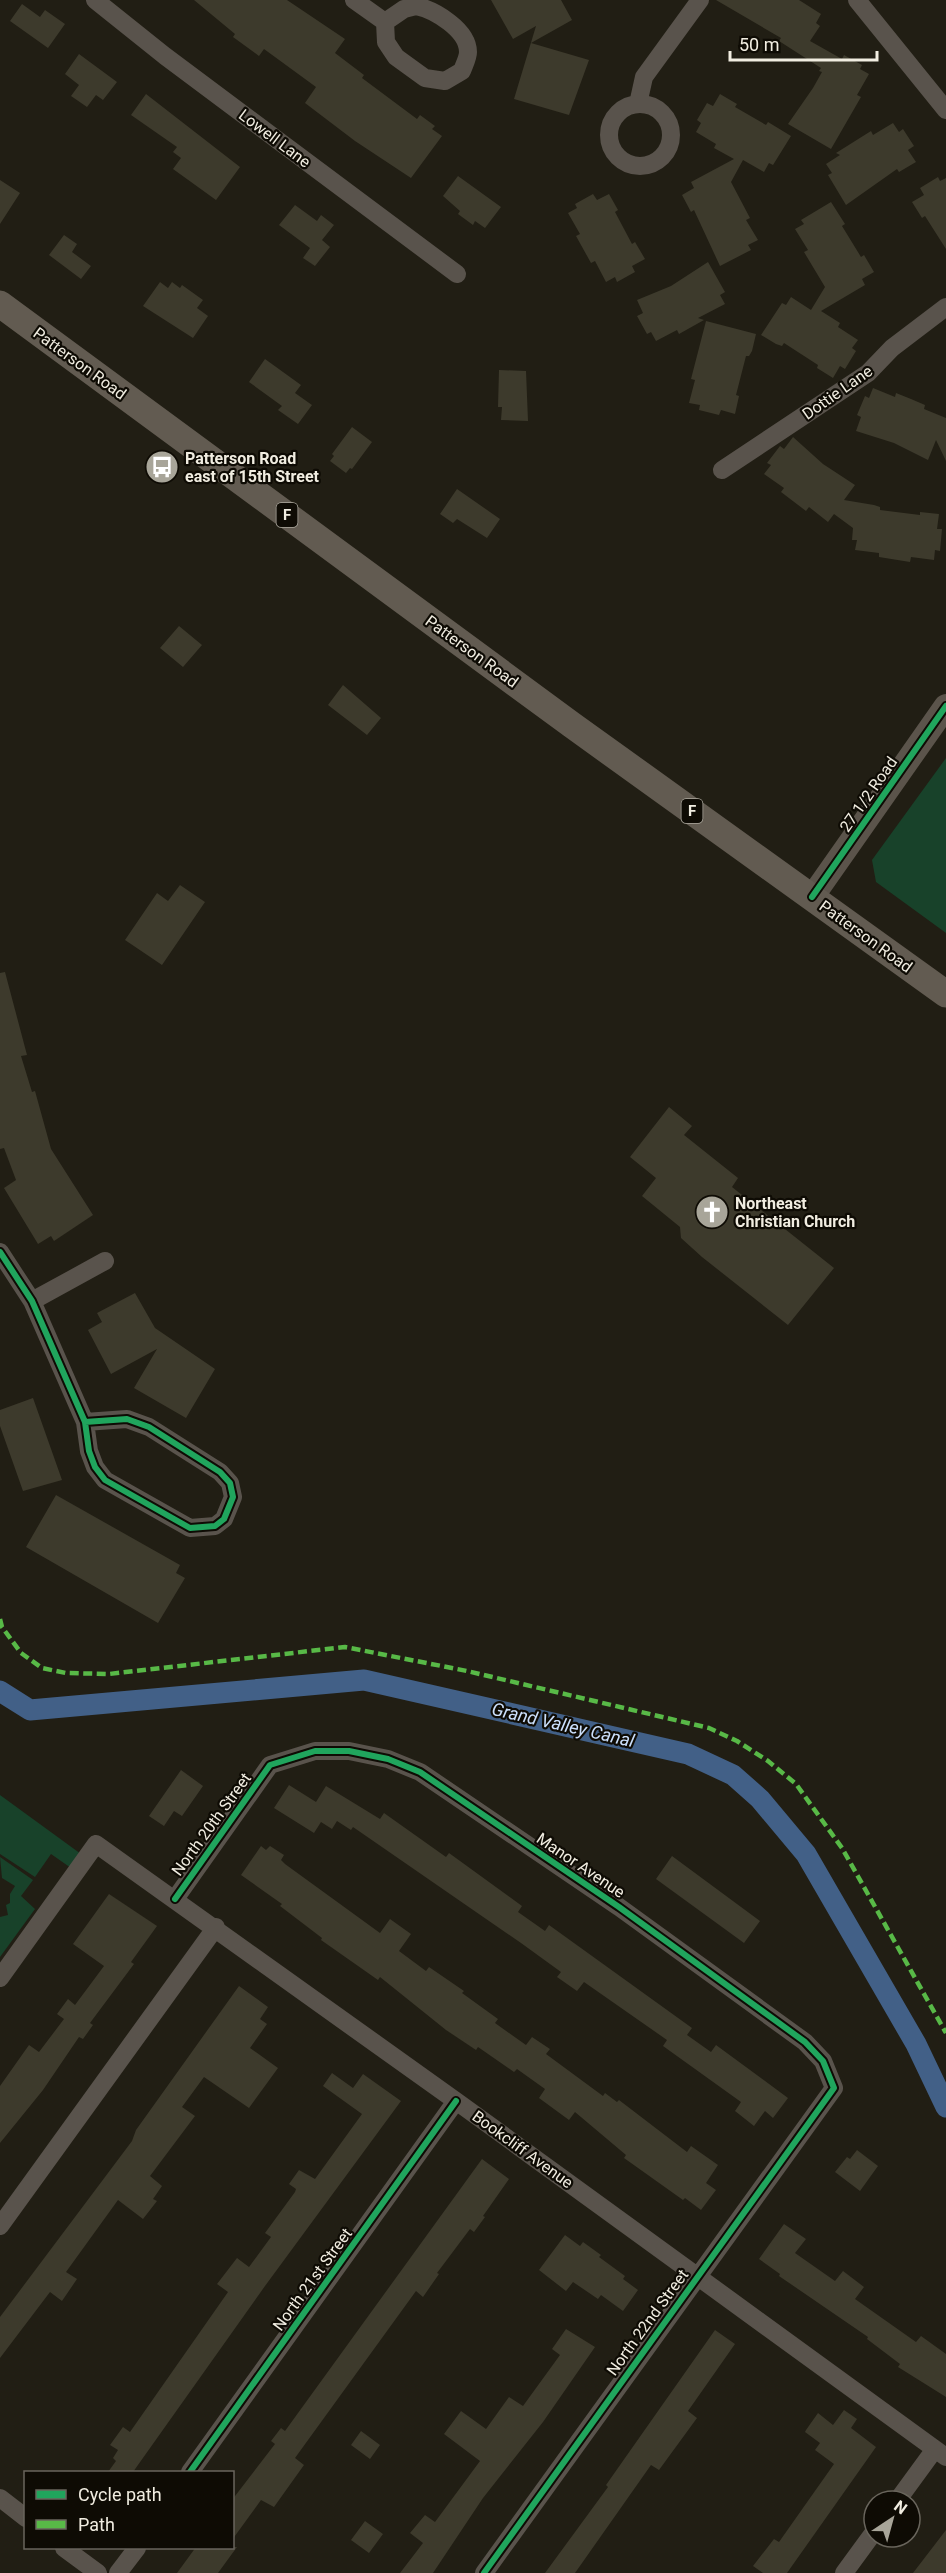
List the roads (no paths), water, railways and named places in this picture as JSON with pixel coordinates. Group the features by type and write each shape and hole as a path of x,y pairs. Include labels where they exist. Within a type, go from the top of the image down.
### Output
{"main road":[{"name":"Patterson Road","path":"0,304 946,994"},
{"name":"27 1/2 Road","path":"812,897 946,706"}],"street":[{"name":"Lowell Lane","path":"94,0 457,274"},
{"path":"354,0 385,22"},
{"path":"638,104 644,77 700,0"},
{"path":"857,0 946,110"},
{"path":"416,6 428,8 461,33 468,51 462,71 445,81 424,78 396,57 386,42 385,22 404,9 416,6"},
{"name":"Dottie Lane","path":"722,470 868,373 892,348 946,307"},
{"path":"0,1252 32,1300 85,1422 89,1451 95,1467 105,1480 190,1528 215,1526 224,1519 233,1497 230,1483 220,1472 149,1427 127,1419 85,1422"},
{"path":"32,1300 105,1261"},
{"name":"Manor Avenue","path":"270,1766 315,1752 350,1751 388,1759 420,1772 619,1907 805,2043 823,2061 834,2088"},
{"name":"North 20th Street","path":"175,1899 270,1766"},
{"name":"Bookcliff Avenue","path":"0,1978 96,1844 216,1927 940,2453"},
{"path":"0,2226 216,1927"},
{"name":"North 22nd Street","path":"484,2573 834,2088"},
{"name":"North 21st Street","path":"191,2471 456,2101"},
{"path":"908,2489 940,2453"},
{"path":"0,2498 24,2516"},
{"path":"844,2573 862,2548"},
{"path":"67,2549 98,2573"},
{"path":"118,2573 136,2549"}],"waterway":[{"name":"Grand Valley Canal","path":"0,1691 30,1710 364,1680 688,1754 733,1775 760,1799 806,1854 916,2044 946,2107"}],"place":[{"name":"Patterson Road east of 15th Street","path":"162,467"},
{"name":"Northeast Christian Church","path":"712,1212"}]}
